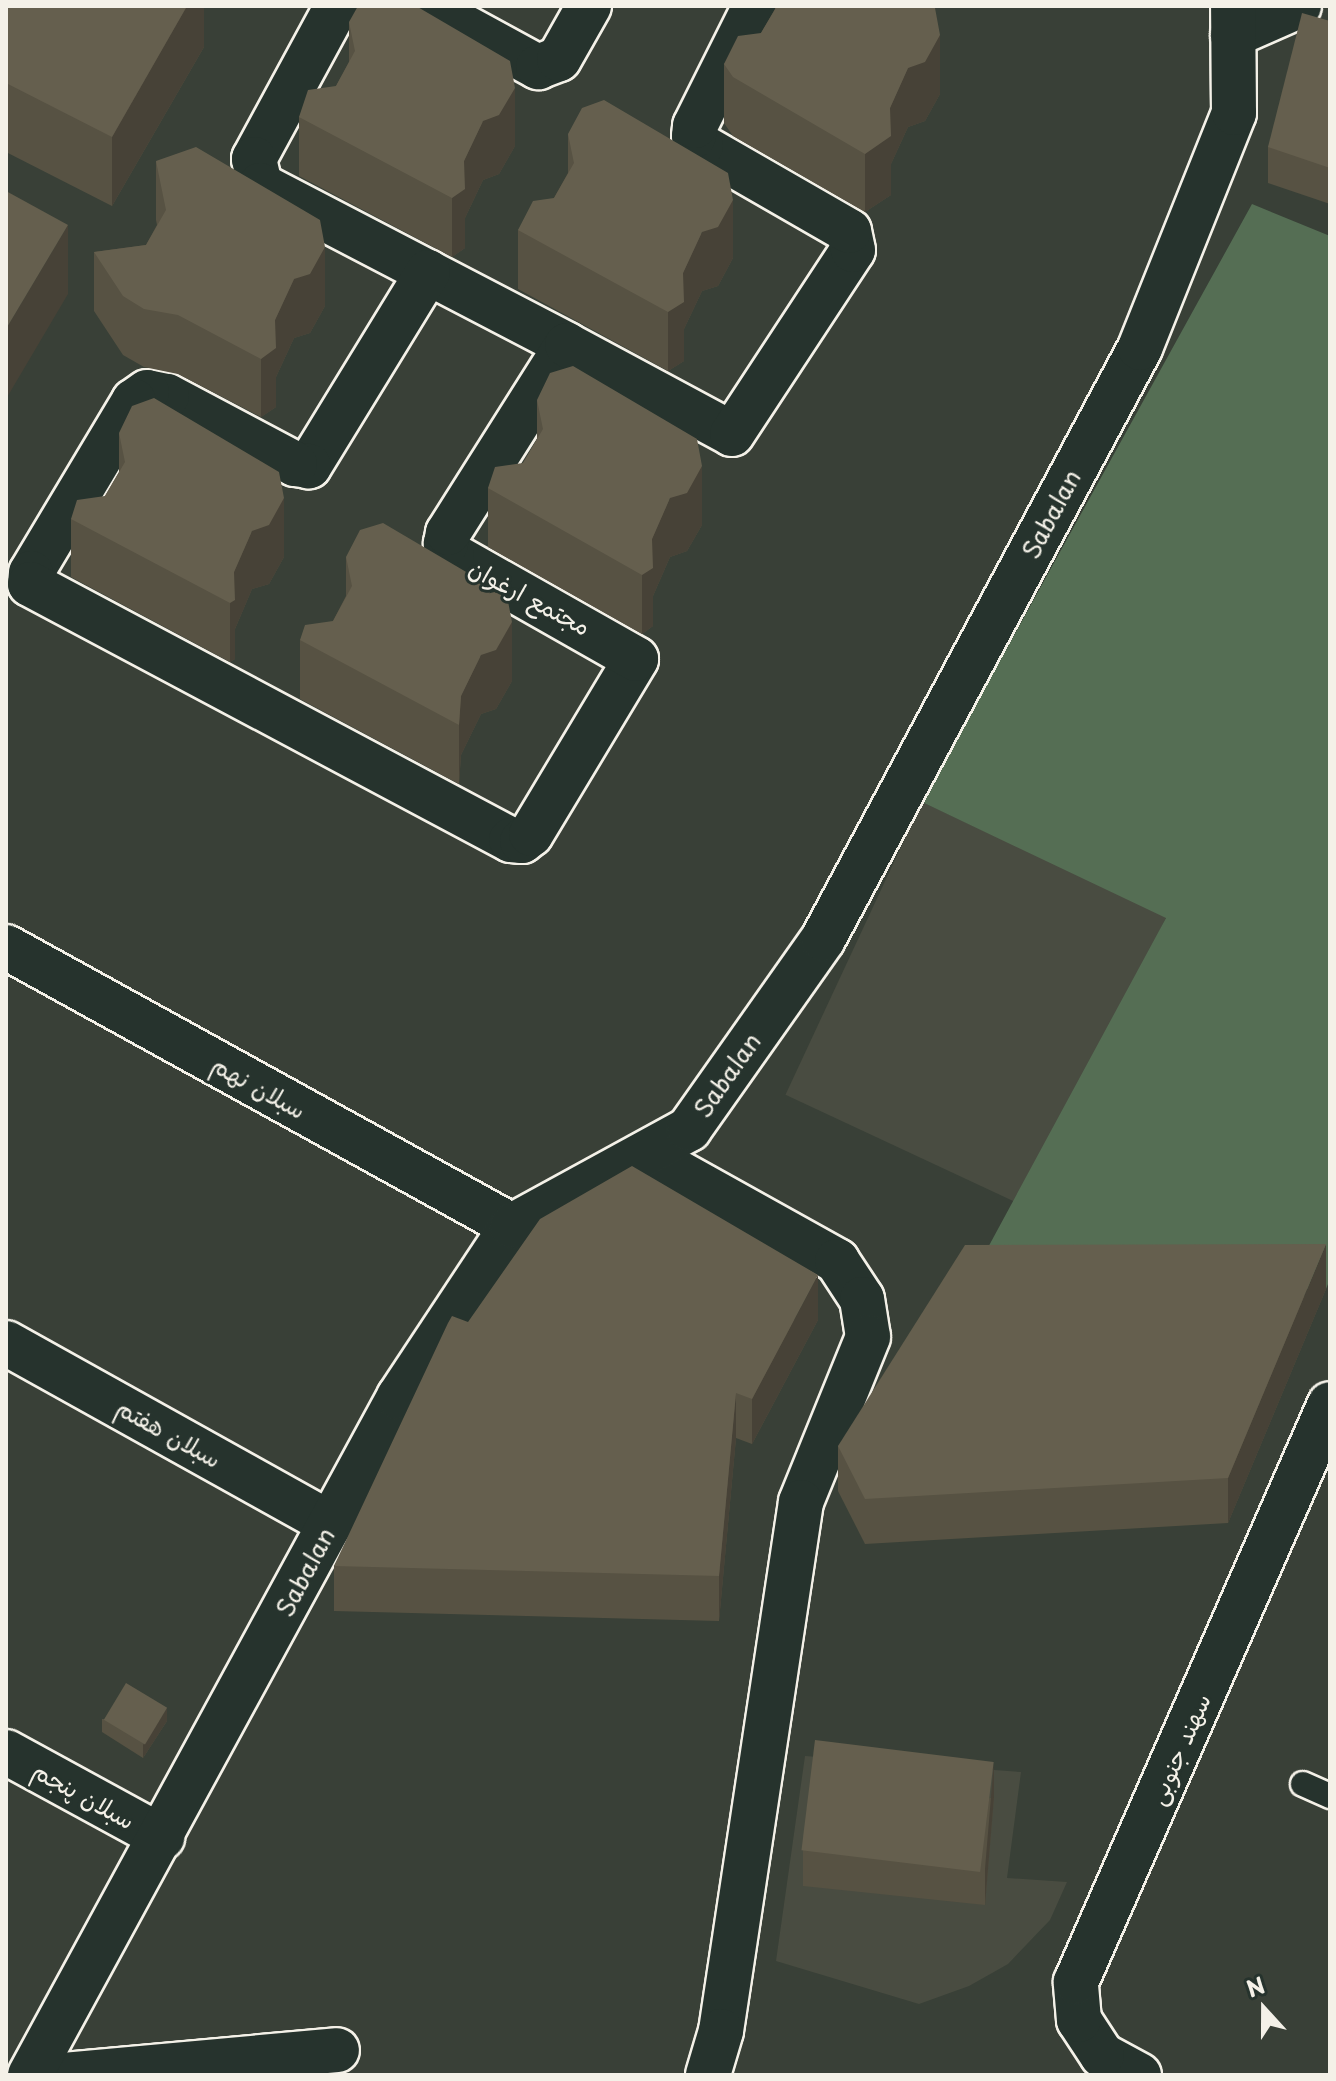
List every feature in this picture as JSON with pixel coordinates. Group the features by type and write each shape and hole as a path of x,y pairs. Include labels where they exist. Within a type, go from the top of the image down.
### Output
{"street":[{"path":"337,6 254,159 254,174 260,185 732,434 853,250 849,231 701,146 694,136 695,126 755,6"},
{"path":"426,6 538,67 559,59 589,6"},
{"path":"1233,20 1299,6"},
{"name":"Sabalan","path":"30,2075 399,1397 512,1226 689,1129 823,939 1140,348 1234,113 1233,20"},
{"name":"مجتمع ارغوان","path":"428,272 309,466 295,464 167,396 147,392 134,401 31,573 30,584 497,833 522,841 595,733 636,659 452,555 446,544 567,345"},
{"name":"سبلان نهم","path":"6,947 512,1226"},
{"path":"645,1154 837,1261 862,1299 868,1337 801,1502 721,2031 708,2075"},
{"name":"سبلان هفتم","path":"6,1343 331,1524"},
{"name":"سهند جنوبی","path":"1139,2075 1102,2055 1079,2020 1076,1982 1330,1404"},
{"name":"سبلان پنجم","path":"6,1752 162,1837"},
{"path":"64,2075 337,2050"}],"lane":[{"path":"1303,1784 1330,1796"}],"shaded area":[{"path":"922,802 1167,916 1030,1209 785,1095"},
{"path":"805,1756 1021,1772 1007,1878 1067,1882 1050,1920 1008,1964 969,1986 919,2004 776,1961"}],"green space":[{"path":"1252,204 1330,236 1330,1279 1326,1289 965,1290 1166,918 922,802"}],"building":[{"path":"6,6 187,6 112,137 6,83"},
{"path":"358,6 416,6 510,61 515,88 499,115 483,121 464,161 465,189 452,198 299,117 308,90 336,86 355,51 349,22"},
{"path":"777,6 935,8 940,35 925,62 908,68 890,108 891,136 865,154 733,77 724,64 738,36 761,33"},
{"path":"1302,13 1330,21 1330,168 1268,147"},
{"path":"604,100 728,173 733,200 718,227 702,232 683,273 684,302 668,312 518,230 533,201 554,198 574,163 568,134 582,108"},
{"path":"196,147 320,220 325,247 310,274 294,279 275,320 276,348 261,359 178,315 144,309 123,296 94,252 146,245 166,210 156,161"},
{"path":"6,191 68,225 6,329"},
{"path":"573,366 697,439 702,466 687,493 670,498 652,539 653,568 642,575 488,488 495,467 523,463 543,429 537,400 550,373"},
{"path":"154,398 279,472 284,498 269,525 252,531 234,572 235,600 230,603 71,519 77,500 105,496 125,462 119,433 132,406"},
{"path":"383,523 507,596 512,622 496,650 481,655 461,696 459,725 300,640 305,625 333,621 352,586 346,557 360,530"},
{"path":"632,1166 818,1275 752,1399 736,1393 719,1576 334,1566 452,1316 468,1322 540,1219"},
{"path":"1326,1244 1228,1478 865,1499 838,1446 965,1245"},
{"path":"126,1683 167,1708 145,1745 104,1720"},
{"path":"815,1740 994,1762 980,1872 801,1850"}]}
